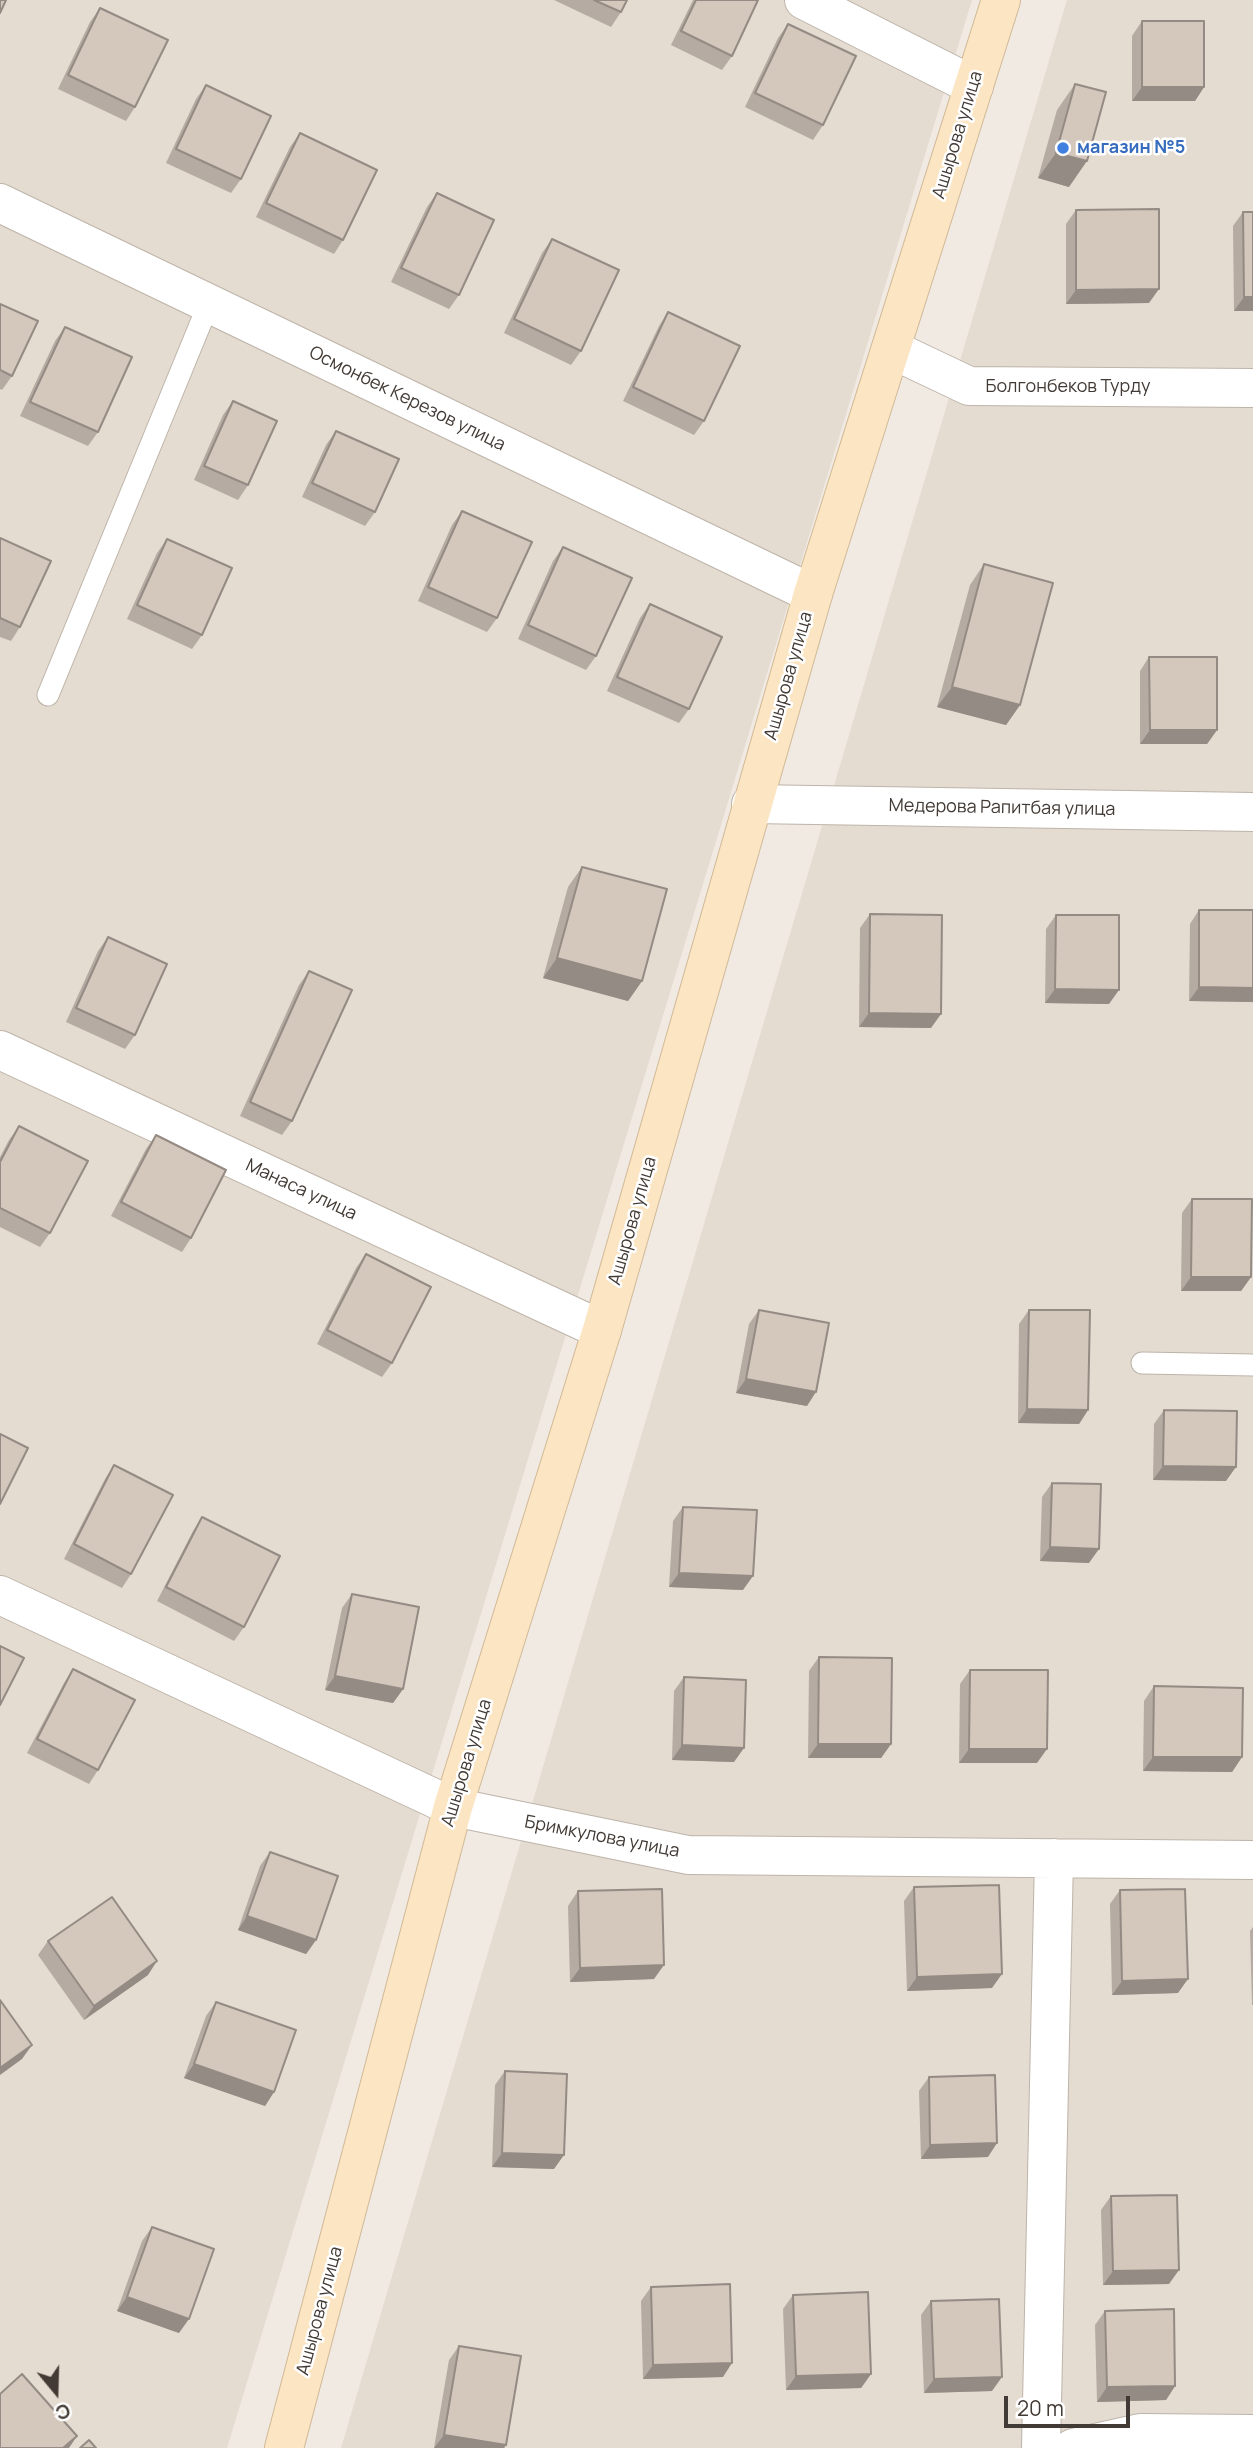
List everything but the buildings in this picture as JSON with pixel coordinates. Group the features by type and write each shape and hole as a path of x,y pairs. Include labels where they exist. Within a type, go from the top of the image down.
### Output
{"street":[{"path":"804,0 974,86"},
{"name":"Ашырова улица","path":"284,2448 453,1807 602,1330 813,594 1002,0"},
{"name":"Осмонбек Керезов улица","path":"0,203 813,594"},
{"name":"Болгонбеков Турду","path":"891,349 970,386 1253,388"},
{"name":"Медерова Рапитбая улица","path":"751,804 1253,812"},
{"name":"Манаса улица","path":"0,1050 602,1330"},
{"name":"Бримкулова улица","path":"0,1595 453,1807 688,1855 1253,1860"},
{"path":"1041,2448 1054,1858"},
{"path":"1073,2448 1140,2433 1253,2434"}],"lane":[{"path":"48,695 209,303"},
{"path":"1142,1363 1253,1365"}],"shaded area":[{"path":"0,0 972,0 227,2448 0,2448"},
{"path":"1067,0 1253,0 1253,2448 341,2448"}],"place":[{"name":"магазин №5","path":"1063,148"}]}
